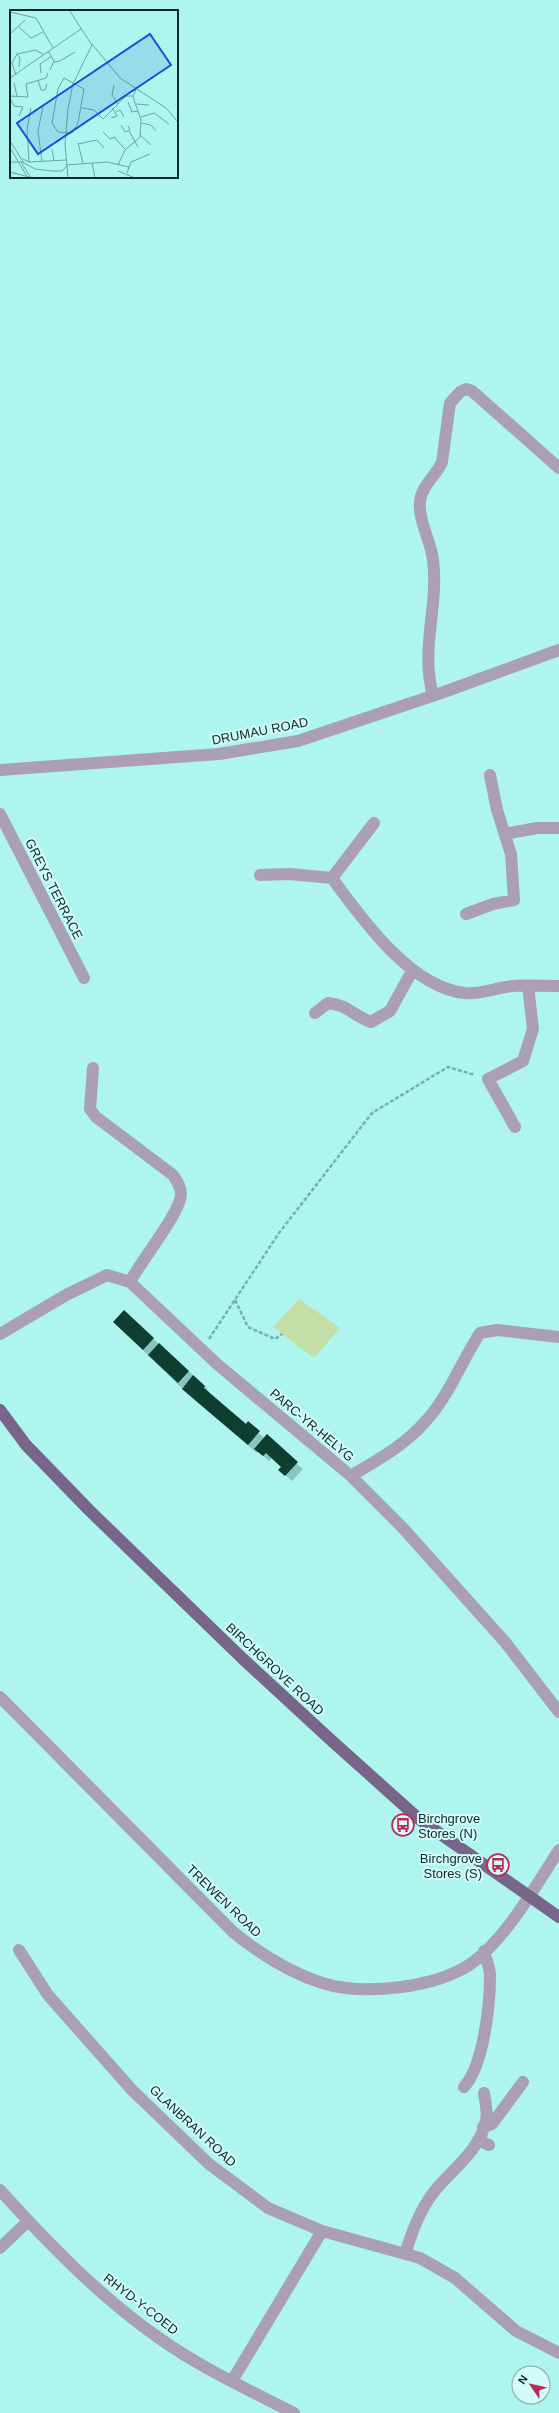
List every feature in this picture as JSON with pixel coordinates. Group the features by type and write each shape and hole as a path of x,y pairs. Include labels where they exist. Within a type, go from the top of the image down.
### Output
{"main road":[{"name":"BIRCHGROVE ROAD","path":"0,1410 26,1445 90,1511 243,1659 326,1736 419,1819 559,1917"}],"street":[{"path":"433,696 427,662 433,561 420,502 427,484 439,470 442,462 450,403 460,392 466,389 472,391 559,468"},
{"name":"DRUMAU ROAD","path":"0,770 219,754 298,741 433,696 559,650"},
{"path":"466,914 514,900 511,854 490,775"},
{"name":"GREYS TERRACE","path":"0,814 84,978"},
{"path":"332,878 374,823"},
{"path":"505,834 537,828 559,828"},
{"path":"260,875 290,874 332,878 356,911 412,971 439,988 466,994 513,986 559,986"},
{"path":"315,1013 328,1003 342,1005 357,1017 371,1022 390,1011 412,971"},
{"path":"516,1127 488,1079 523,1061 533,1029 528,986"},
{"path":"93,1068 90,1109 96,1118 173,1175 179,1184 181,1195 175,1210 138,1266 130,1282"},
{"name":"PARC-YR-HELYG","path":"0,1334 66,1295 107,1275 130,1282 202,1349 351,1476 402,1527 505,1642 559,1712"},
{"path":"351,1476 395,1449 426,1422 455,1379 480,1333 497,1330 559,1337"},
{"name":"TREWEN ROAD","path":"0,1697 233,1932 258,1953 284,1968 323,1984 367,1989 406,1988 452,1974 472,1962 496,1940 529,1895"},
{"path":"529,1895 559,1850"},
{"name":"GLANBRAN ROAD","path":"20,1950 48,1994 132,2090 209,2164 268,2208 322,2231 420,2258 455,2278 516,2331 559,2353"},
{"path":"464,2087 470,2080 484,2040 490,1974 484,1951"},
{"path":"485,2123 492,2124 523,2082"},
{"path":"405,2254 416,2219 433,2193 465,2158 478,2140 485,2123 484,2093"},
{"path":"478,2140 489,2145"},
{"name":"RHYD-Y-COED","path":"0,2190 28,2221 88,2280 159,2338 232,2381 294,2413"},
{"path":"0,2248 28,2221"},
{"path":"232,2381 322,2231"}],"path":[{"path":"202,1349 234,1299 279,1234 372,1113 448,1067 488,1079"},
{"path":"234,1299 248,1327 275,1339 282,1334"}],"green space":[{"path":"299,1299 340,1328 314,1358 273,1327"}],"building":[{"path":"124,1310 154,1338 143,1350 113,1322"},
{"path":"159,1343 189,1371 178,1383 148,1355"},
{"path":"193,1375 205,1386 204,1388 246,1424 248,1421 260,1431 248,1445 182,1389"},
{"path":"267,1434 298,1462 285,1476 278,1470 281,1467 266,1453 263,1456 254,1449"}],"place":[{"name":"Birchgrove Stores (N)","path":"403,1825"},
{"name":"Birchgrove Stores (S)","path":"498,1865"}]}
